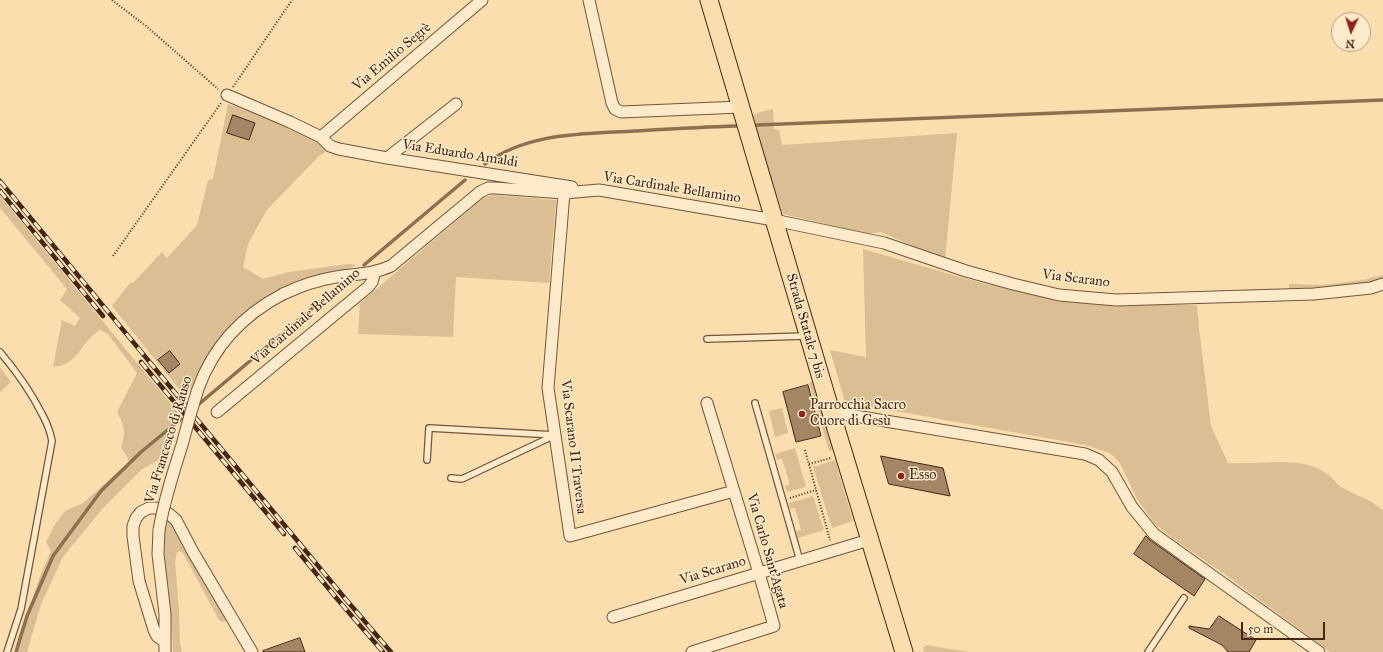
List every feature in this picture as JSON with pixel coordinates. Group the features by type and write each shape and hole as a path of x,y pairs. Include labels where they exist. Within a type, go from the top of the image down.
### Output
{"main road":[{"name":"Strada Statale 7 bis","path":"709,0 843,454 904,652"}],"street":[{"name":"Via Emilio Segrè","path":"321,137 482,0"},
{"path":"589,0 612,103 615,109 621,112 741,107"},
{"name":"Via Eduardo Amaldi","path":"227,95 321,137 330,146 338,149 387,158 599,190"},
{"path":"387,158 456,104"},
{"name":"Via Cardinale Bellamino","path":"217,412 368,287 372,282 375,272 391,266 480,192 488,188 564,193 599,190 774,220"},
{"name":"Via Scarano II Traversa","path":"564,193 548,388 570,536 734,491"},
{"name":"Via Scarano","path":"774,220 884,244 966,271 1059,295 1116,300 1314,294 1371,288 1383,284"},
{"name":"Via Francesco di Rauso","path":"165,647 165,614 158,554 159,530 164,505 198,390 208,366 224,341 241,322 267,302 283,294 316,282 375,272"},
{"name":"Via Carlo Sant'Agata","path":"692,652 774,626 707,403"},
{"path":"831,412 1085,454 1100,460 1112,472 1132,507 1154,534 1319,652"},
{"path":"165,647 154,630 139,580 136,564 133,526 136,518 141,512 149,508 156,508 169,514 176,520 193,552 252,652"},
{"name":"Via Scarano","path":"612,617 869,540"}],"lane":[{"path":"707,339 808,336"},
{"path":"0,352 22,379 34,398 50,432 52,440 21,609 7,652"},
{"path":"755,403 800,561"},
{"path":"427,460 429,428 555,435"},
{"path":"451,478 462,479 555,435"},
{"path":"1148,652 1184,598"}],"path":[{"path":"112,0 146,26 227,95"},
{"path":"113,256 292,0"},
{"path":"805,450 833,551"},
{"path":"809,464 843,454"},
{"path":"783,500 816,490"}],"shaded area":[{"path":"228,104 295,127 313,137 328,150 318,157 266,211 248,244 243,267 263,279 289,272 348,264 356,265 346,270 273,294 255,304 237,319 221,336 208,354 190,390 183,394 112,306 130,283 134,282 162,252 167,258 197,225 208,180 213,179"},
{"path":"773,109 774,129 779,130 782,145 957,133 945,260 881,232 867,234 783,214 751,118 758,113"},
{"path":"494,195 556,200 549,283 456,277 453,337 358,334 360,303 484,197"},
{"path":"0,196 179,414 165,457 142,469 103,508 63,557 41,604 27,652 15,652 39,579 51,551 46,542 54,526 65,511 83,503 129,462 121,448 124,438 124,430 117,412 137,373 108,334 100,330 88,340 74,358 61,366 53,367 62,320 75,326 80,318 60,300 67,289 0,208"},
{"path":"863,249 974,281 1071,301 1115,305 1197,305 1211,426 1228,463 1285,462 1317,468 1326,473 1341,487 1369,501 1383,511 1383,652 1330,652 1223,573 1172,538 1154,523 1137,499 1120,463 1110,453 1085,445 845,402 830,350 866,357"},
{"path":"1383,275 1383,280 1360,285 1336,288 1289,290 1289,284 1324,285 1363,280"},
{"path":"0,367 11,382 0,392"},
{"path":"815,381 835,450 829,451 809,383"},
{"path":"782,408 788,433 775,437 769,411"},
{"path":"795,448 806,487 787,492 785,486 790,484 782,459 777,460 775,454"},
{"path":"835,460 853,521 832,528 813,467"},
{"path":"813,496 824,530 798,538 796,531 801,530 795,508 790,509 789,503"},
{"path":"167,521 172,522 229,619 222,622 219,620 183,553 179,551 175,562 180,644 182,652 173,652 164,540"},
{"path":"926,645 969,652 924,652 923,648"}],"building":[{"path":"233,115 255,123 249,140 227,133"},
{"path":"170,351 180,364 169,373 158,360"},
{"name":"Parrocchia Sacro Cuore di Gesù","path":"808,385 821,436 796,442 783,392"},
{"path":"881,456 943,468 950,496 889,484"},
{"path":"1146,536 1205,579 1194,596 1134,554"},
{"path":"1219,616 1256,640 1249,652 1228,652 1222,645 1189,628 1189,626 1209,629"},
{"path":"300,638 305,652 263,652 263,651"}],"waterway":[{"path":"757,125 1383,100"},
{"path":"485,164 519,146 538,140 576,134 736,126"},
{"path":"364,265 465,180"},
{"path":"199,404 340,285"},
{"path":"16,652 27,616 53,556 101,491 141,452 181,419"}],"railway":[{"path":"0,181 391,652"},
{"path":"0,191 103,316"},
{"path":"141,362 284,534"},
{"path":"295,548 383,652"}],"place":[{"name":"Parrocchia Sacro Cuore di Gesù","path":"802,414"},
{"name":"Esso","path":"901,476"}]}
